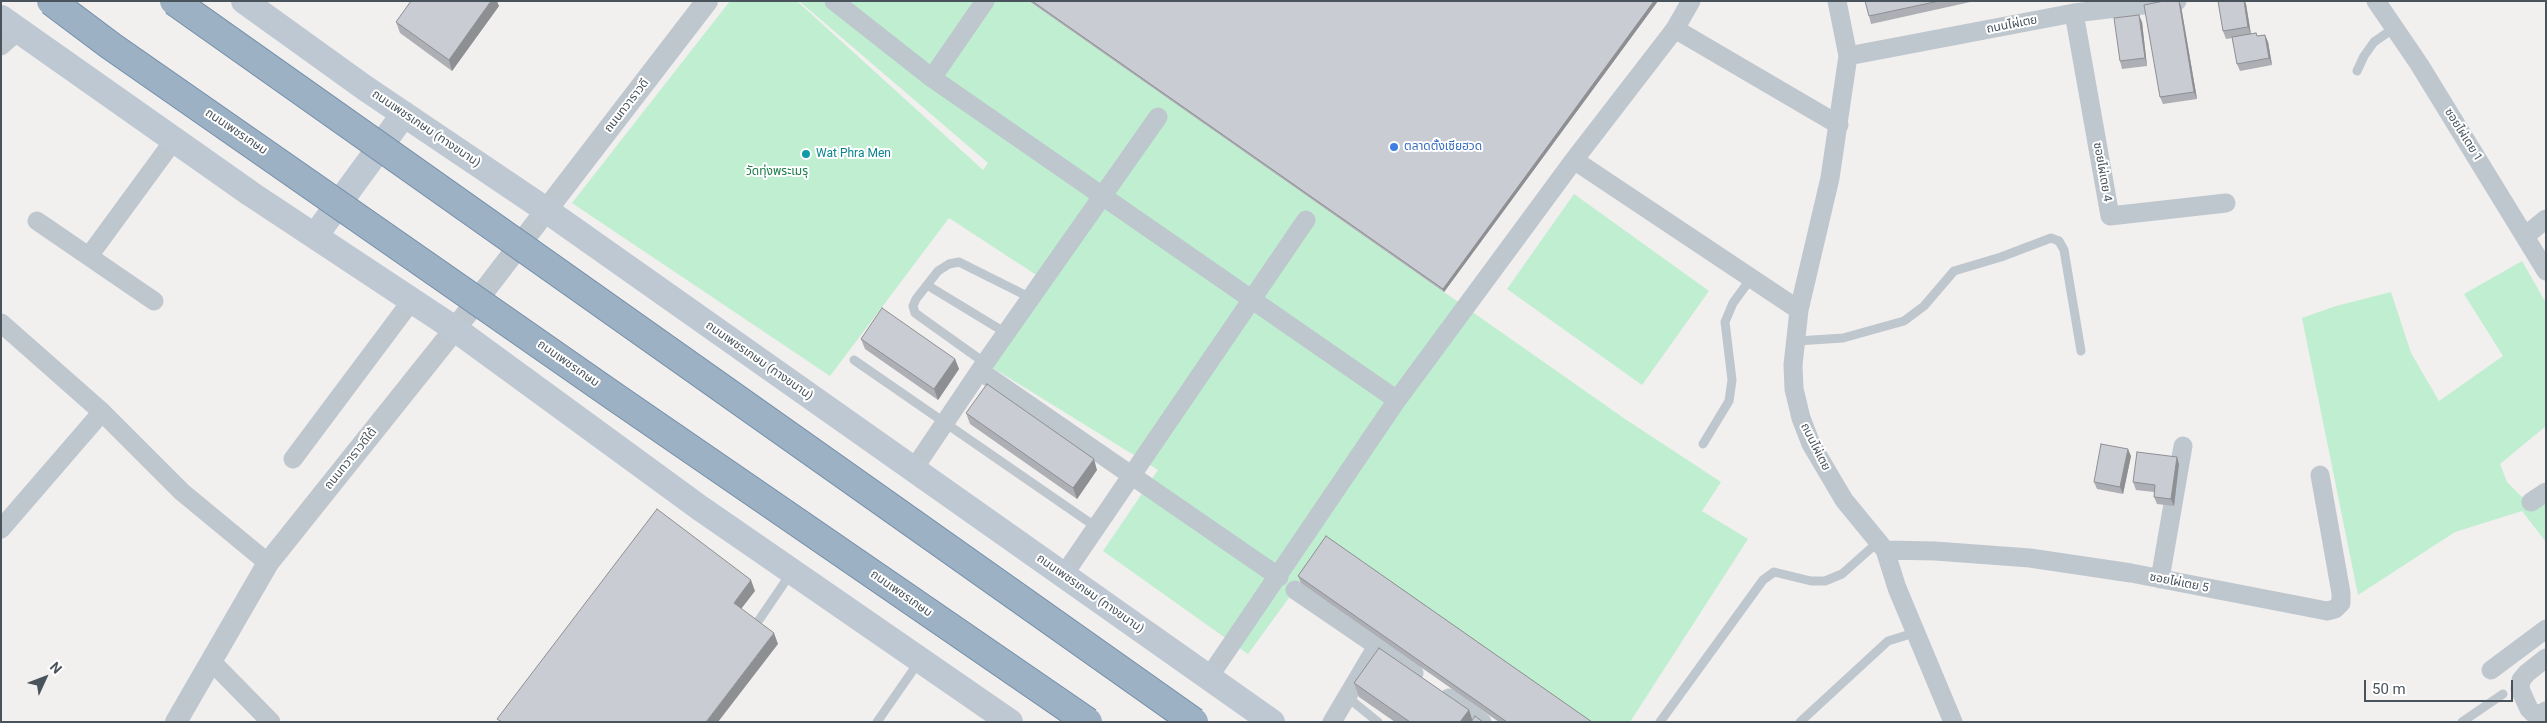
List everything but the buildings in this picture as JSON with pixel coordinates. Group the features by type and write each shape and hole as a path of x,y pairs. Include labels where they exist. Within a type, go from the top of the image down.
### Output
{"highway":[{"name":"ถนนเพชรเกษม","path":"51,1 111,46 615,397 1088,722"},
{"path":"174,1 1194,722"}],"main road":[{"name":"ถนนเพชรเกษม (ทางขนาน)","path":"244,1 404,114 546,210 1272,722"},
{"path":"7,31 174,140 455,329 700,508 1010,722"},
{"path":"315,236 404,114"}],"street":[{"name":"ถนนทวาราวดี","path":"546,210 707,1"},
{"path":"834,1 932,78 1397,400"},
{"path":"932,78 985,1"},
{"path":"1209,677 1279,577 1397,400 1574,160 1675,29 1691,1"},
{"name":"ถนนไผ่เตย","path":"1837,1 1848,56 1830,178 1799,310 1793,365 1794,390 1801,418 1812,444 1844,500 1881,546 1953,722"},
{"name":"ถนนไผ่เตย","path":"1848,56 2074,13 2177,1"},
{"name":"ซอยไผ่เตย 1","path":"2376,1 2419,64 2546,271"},
{"name":"ซอยไผ่เตย 4","path":"2074,13 2110,216 2226,203"},
{"path":"1675,29 1839,126"},
{"path":"913,470 982,367 1158,117"},
{"path":"89,256 174,140"},
{"path":"1574,160 1752,276 1799,310"},
{"name":"ถนนทวาราวดีใต้","path":"176,722 268,563 455,329 546,210"},
{"path":"2525,236 2546,219"},
{"path":"1063,576 1306,220"},
{"path":"37,221 154,301"},
{"path":"293,460 412,300"},
{"path":"1,323 102,412 182,492 268,563"},
{"path":"982,367 1132,476 1279,577"},
{"path":"1,528 102,412"},
{"path":"2160,579 2183,446"},
{"name":"ซอยไผ่เตย 5","path":"1881,546 2030,558 2160,579 2327,611 2334,609 2341,603 2341,593 2320,475"},
{"path":"1295,590 1377,646 1482,722"},
{"path":"2491,670 2546,629"},
{"path":"1332,722 1377,646"},
{"path":"2546,658 2527,674 2522,680 2520,688 2529,709 2533,713 2541,714 2546,711"},
{"path":"212,662 271,722"}],"lane":[{"path":"2357,71 2364,56 2374,42 2394,28"},
{"path":"1797,341 1843,338 1904,321 1924,306 1954,271 2001,257 2051,238 2059,241 2064,250 2081,351"},
{"path":"982,367 916,312 913,306 916,299 938,271 949,264 959,262 1031,298"},
{"path":"1703,444 1729,401 1732,380 1725,322 1733,303 1752,276"},
{"path":"927,285 1006,333"},
{"path":"854,360 944,424 1096,527"},
{"path":"1660,722 1763,580 1774,572 1811,581 1825,581 1842,574 1881,546"},
{"path":"759,620 792,571"},
{"path":"1800,722 1888,641 1917,632"},
{"path":"877,722 920,660"},
{"path":"2462,722 2503,694"},
{"path":"1346,696 1378,722"}],"green space":[{"name":"วัดทุ่งพระเมรุ","path":"730,1 797,1 983,170 988,163 799,1 1029,1 1625,419 1721,482 1702,511 1748,539 1630,722 1584,722 1329,543 1248,654 1103,551 1158,470 985,363 1044,280 949,218 830,376 572,203"},
{"path":"1574,194 1709,291 1642,385 1507,289"},
{"path":"2522,261 2546,303 2546,426 2500,464 2507,482 2532,507 2546,498 2546,542 2522,511 2455,532 2358,595 2302,318 2336,306 2391,292 2411,353 2439,401 2503,356 2464,294"}],"place":[{"name":"ตลาดตั้งเซียฮวด","path":"1394,147"},
{"name":"Wat Phra Men","path":"806,154"}]}
